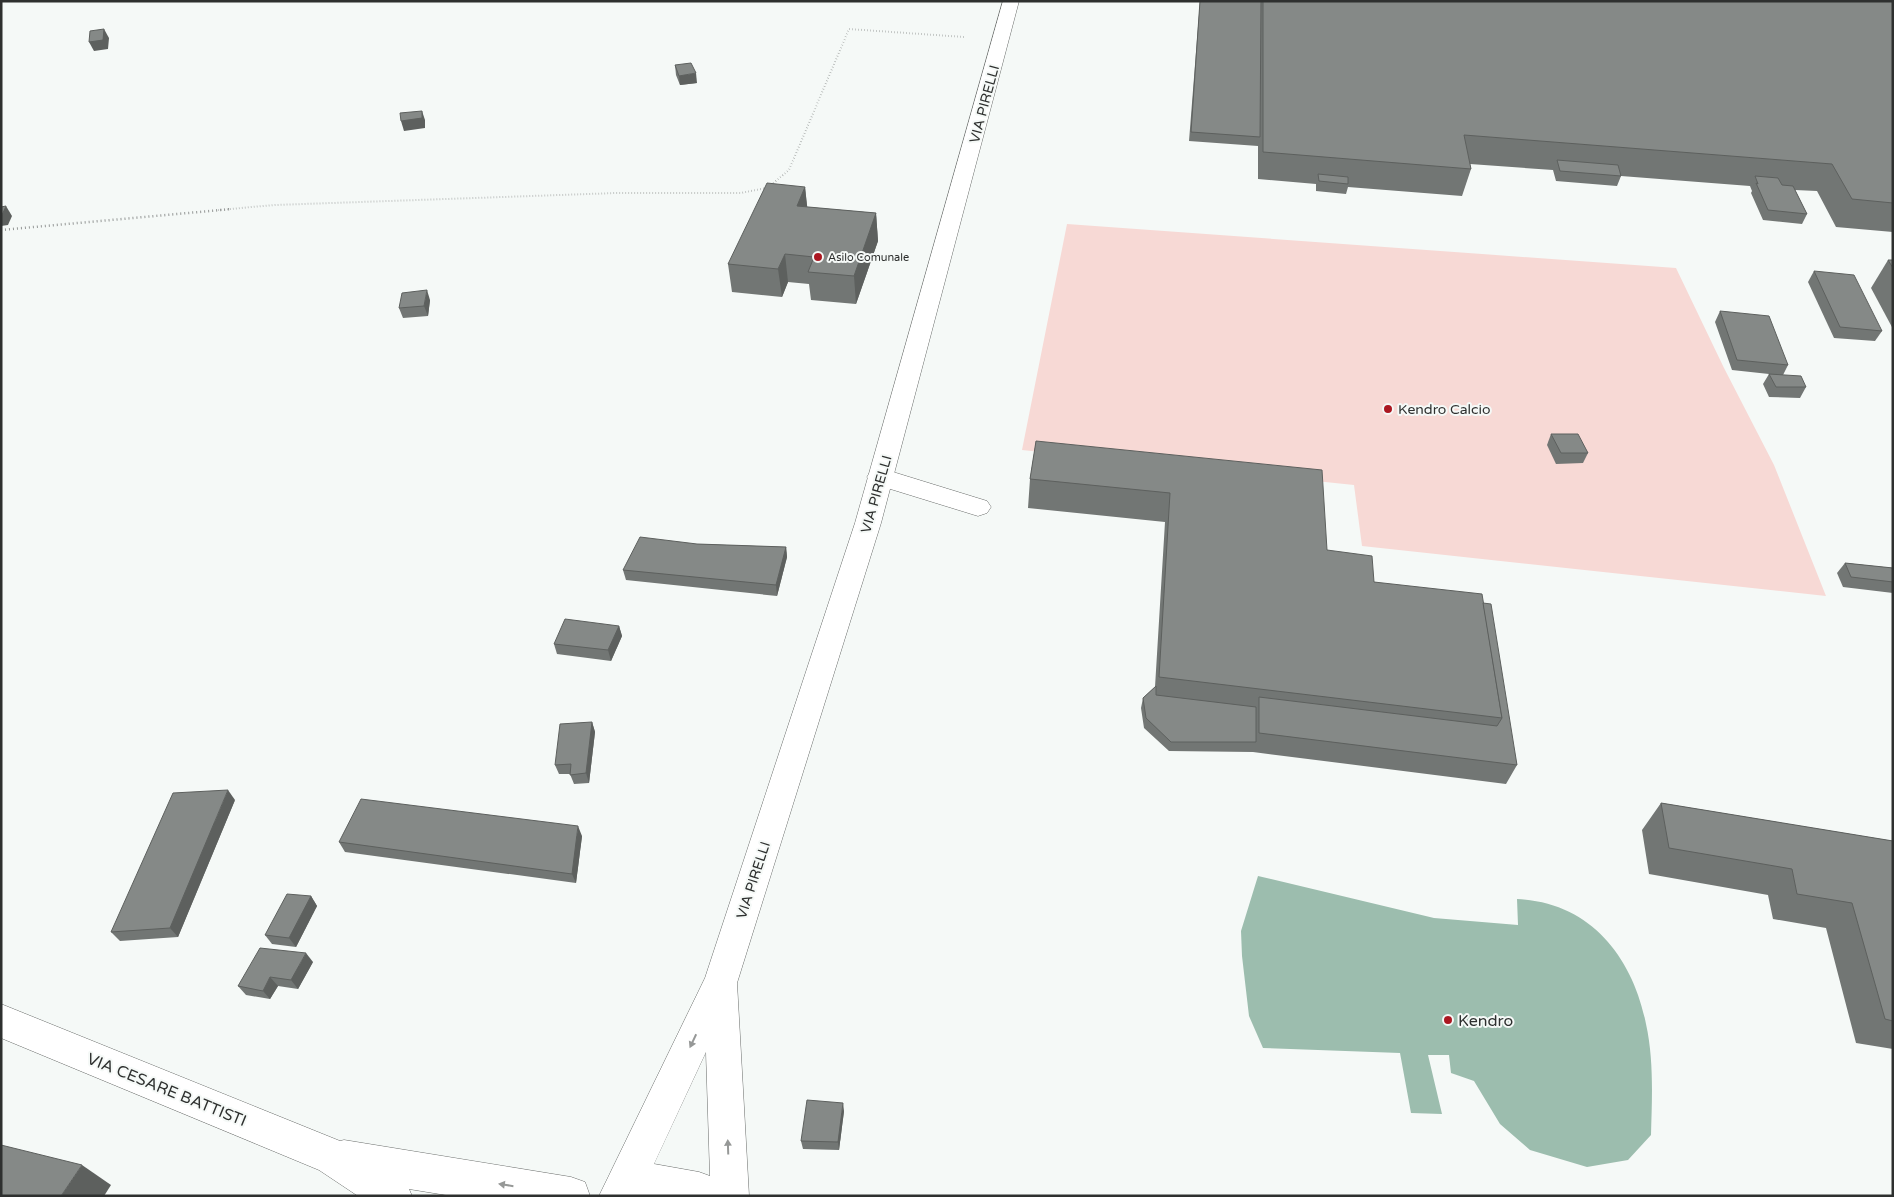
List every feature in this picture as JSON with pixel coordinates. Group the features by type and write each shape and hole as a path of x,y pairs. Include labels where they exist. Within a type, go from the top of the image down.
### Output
{"main road":[{"name":"VIA PIRELLI","path":"619,1195 721,981 868,523 1011,1"},
{"path":"880,477 978,506"},
{"name":"VIA PIRELLI","path":"721,981 730,1196"},
{"name":"VIA CESARE BATTISTI","path":"1,1021 332,1157 393,1196"},
{"name":"VIA CESARE BATTISTI","path":"332,1157 571,1196"},
{"path":"619,1195 652,1183 699,1191 703,1196"}],"path":[{"path":"1,230 275,205 607,194 741,193 769,188 789,170 849,29 1002,39"}],"shaded area":[{"name":"Kendro Calcio","path":"1067,224 1676,268 1724,368 1774,465 1826,596 1362,546 1354,485 1022,450"},
{"name":"Kendro","path":"1258,876 1434,918 1518,925 1517,899 1543,902 1566,910 1586,922 1604,938 1619,956 1631,977 1640,1000 1649,1038 1652,1080 1651,1135 1628,1160 1587,1167 1530,1150 1500,1124 1474,1081 1451,1073 1449,1055 1428,1055 1442,1114 1411,1113 1400,1053 1263,1048 1249,1016 1241,931"}],"building":[{"path":"1200,1 1261,1 1260,137 1191,132"},
{"path":"1263,1 1893,1 1893,203 1852,199 1832,164 1464,135 1471,169 1263,152"},
{"path":"104,29 103,40 89,42 90,31"},
{"path":"691,63 696,73 679,76 675,65"},
{"path":"422,111 422,118 401,121 400,113"},
{"path":"1557,160 1618,165 1621,176 1560,171"},
{"path":"1318,174 1348,177 1348,184 1319,181"},
{"path":"1755,176 1778,178 1782,185 1793,186 1807,214 1768,210 1756,183 1758,184"},
{"path":"767,183 805,187 797,206 876,213 854,276 808,272 814,257 785,254 778,269 728,264"},
{"path":"6,206 2,215 1,215 1,207"},
{"path":"1888,260 1893,260 1893,268"},
{"path":"1814,271 1854,275 1882,331 1840,327"},
{"path":"427,290 424,306 399,308 402,293"},
{"path":"1720,311 1769,316 1788,365 1737,360"},
{"path":"1769,374 1801,376 1806,387 1776,387"},
{"path":"1551,434 1578,434 1588,453 1561,453"},
{"path":"1036,441 1322,470 1327,550 1372,556 1374,582 1482,594 1502,718 1159,677 1170,493 1030,479"},
{"path":"640,537 697,544 786,547 776,585 623,570"},
{"path":"1845,563 1893,568 1893,582 1851,577"},
{"path":"1483,603 1491,604 1517,765 1259,733 1259,697 1497,726 1502,718"},
{"path":"565,619 619,626 608,650 554,644"},
{"path":"1156,686 1156,695 1256,707 1256,742 1171,742 1146,718 1143,698"},
{"path":"592,722 586,773 570,775 571,764 555,765 560,724"},
{"path":"228,790 170,928 111,932 173,793"},
{"path":"361,799 578,826 572,874 339,842"},
{"path":"1661,803 1893,841 1893,1021 1885,1019 1852,903 1797,894 1792,869 1669,848"},
{"path":"287,894 311,896 289,938 265,935"},
{"path":"260,948 306,953 291,980 270,977 263,991 238,986"},
{"path":"807,1100 843,1103 838,1142 801,1141"},
{"path":"1,1145 82,1165 61,1196 1,1196"}],"place":[{"name":"Asilo Comunale","path":"818,257"},
{"name":"Kendro Calcio","path":"1388,409"},
{"name":"Kendro","path":"1448,1020"}]}
